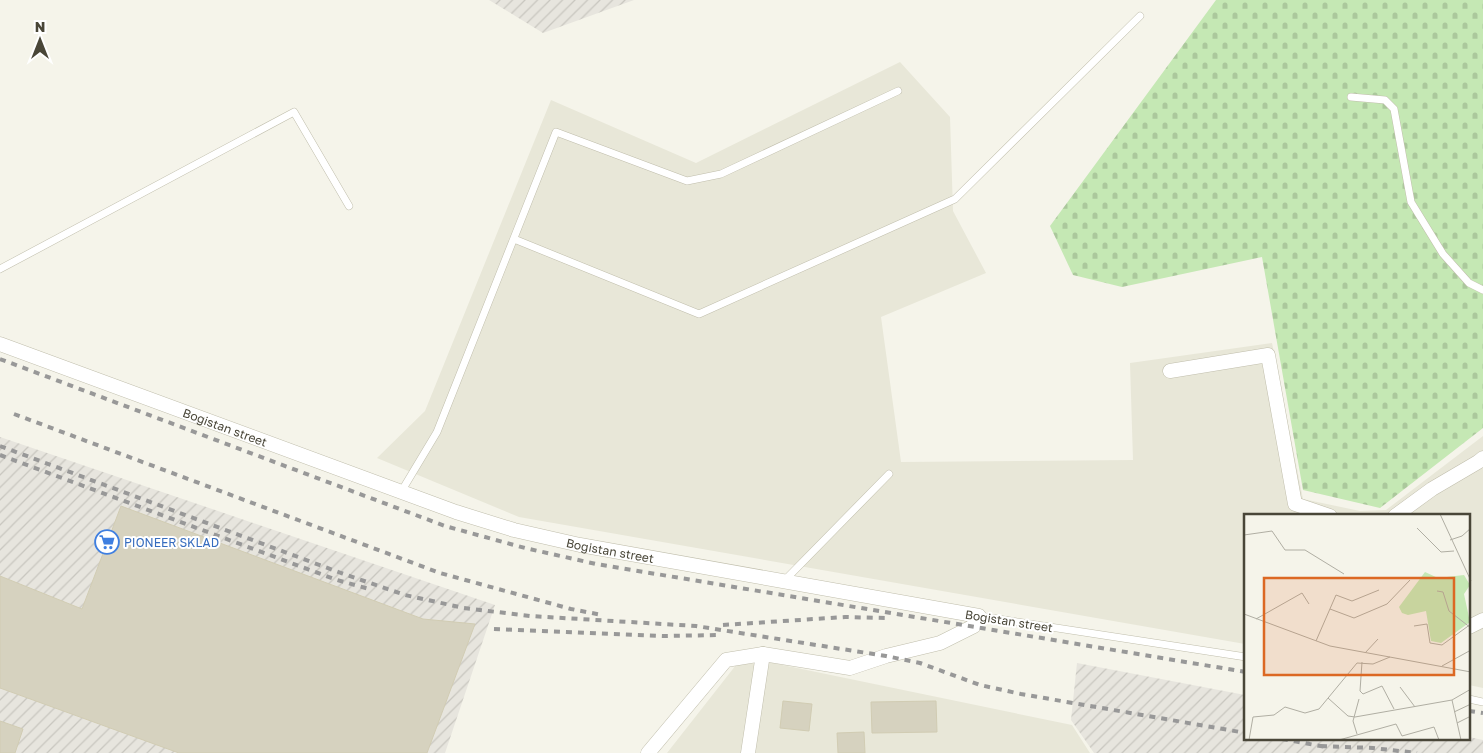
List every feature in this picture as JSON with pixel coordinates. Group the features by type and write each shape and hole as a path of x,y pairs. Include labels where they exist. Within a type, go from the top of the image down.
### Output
{"street":[{"name":"Bogistan street","path":"0,344 456,512 514,530 580,545 979,616"},
{"path":"1170,372 1268,355 1295,504 1324,514"},
{"path":"1398,514 1432,489 1483,458"},
{"path":"648,753 726,660 763,654 850,668 886,656 940,643 974,626 979,616"},
{"path":"1470,626 1483,620"},
{"path":"748,753 763,654"}],"lane":[{"path":"514,239 699,314 955,198 1140,16"},
{"path":"401,492 437,432 556,132 687,181 721,174 898,91"},
{"path":"1351,96 1385,100 1394,109 1411,202 1443,254 1470,283 1483,290"},
{"path":"0,269 294,112 349,206"},
{"path":"784,580 888,474"},
{"name":"Bogistan street","path":"979,616 1244,657"},
{"path":"1470,699 1483,702"}],"shaded area":[{"path":"489,0 634,0 543,33"},
{"path":"900,62 950,117 953,211 986,273 881,317 901,462 1133,460 1130,363 1272,343 1303,499 1360,511 1386,510 1483,436 1483,688 1470,685 1470,514 1244,514 1244,644 519,517 377,458 425,411 551,100 696,163"},
{"path":"0,437 495,605 445,753 0,753"},
{"path":"768,662 1072,725 1090,753 667,753 736,665"},
{"path":"1077,663 1244,695 1244,740 1470,740 1470,737 1483,740 1483,753 1094,753 1071,720"}],"green space":[{"path":"1216,0 1483,0 1483,428 1380,508 1303,490 1262,257 1122,287 1073,275 1050,226"}],"building":[{"path":"121,506 423,619 475,624 427,753 179,753 0,688 0,576 82,609"},
{"path":"783,701 812,704 809,731 780,728"},
{"path":"936,701 937,732 872,733 871,702"},
{"path":"0,721 23,729 15,753 0,753"},
{"path":"864,732 865,753 838,753 837,733"}],"railway":[{"path":"0,359 445,526 525,548 596,564 1244,672"},
{"path":"14,414 440,573 571,609 602,615"},
{"path":"0,446 405,595 464,608 530,616 696,626 886,656 920,663 980,685 1021,694 1244,733"},
{"path":"0,455 337,580 369,589"},
{"path":"723,625 845,617 885,618"},
{"path":"494,629 664,636 719,635"},
{"path":"1470,711 1483,713"},
{"path":"1288,740 1326,747"},
{"path":"1321,746 1373,748 1417,753"}],"place":[{"name":"PIONEER SKLAD","path":"107,542"}]}
